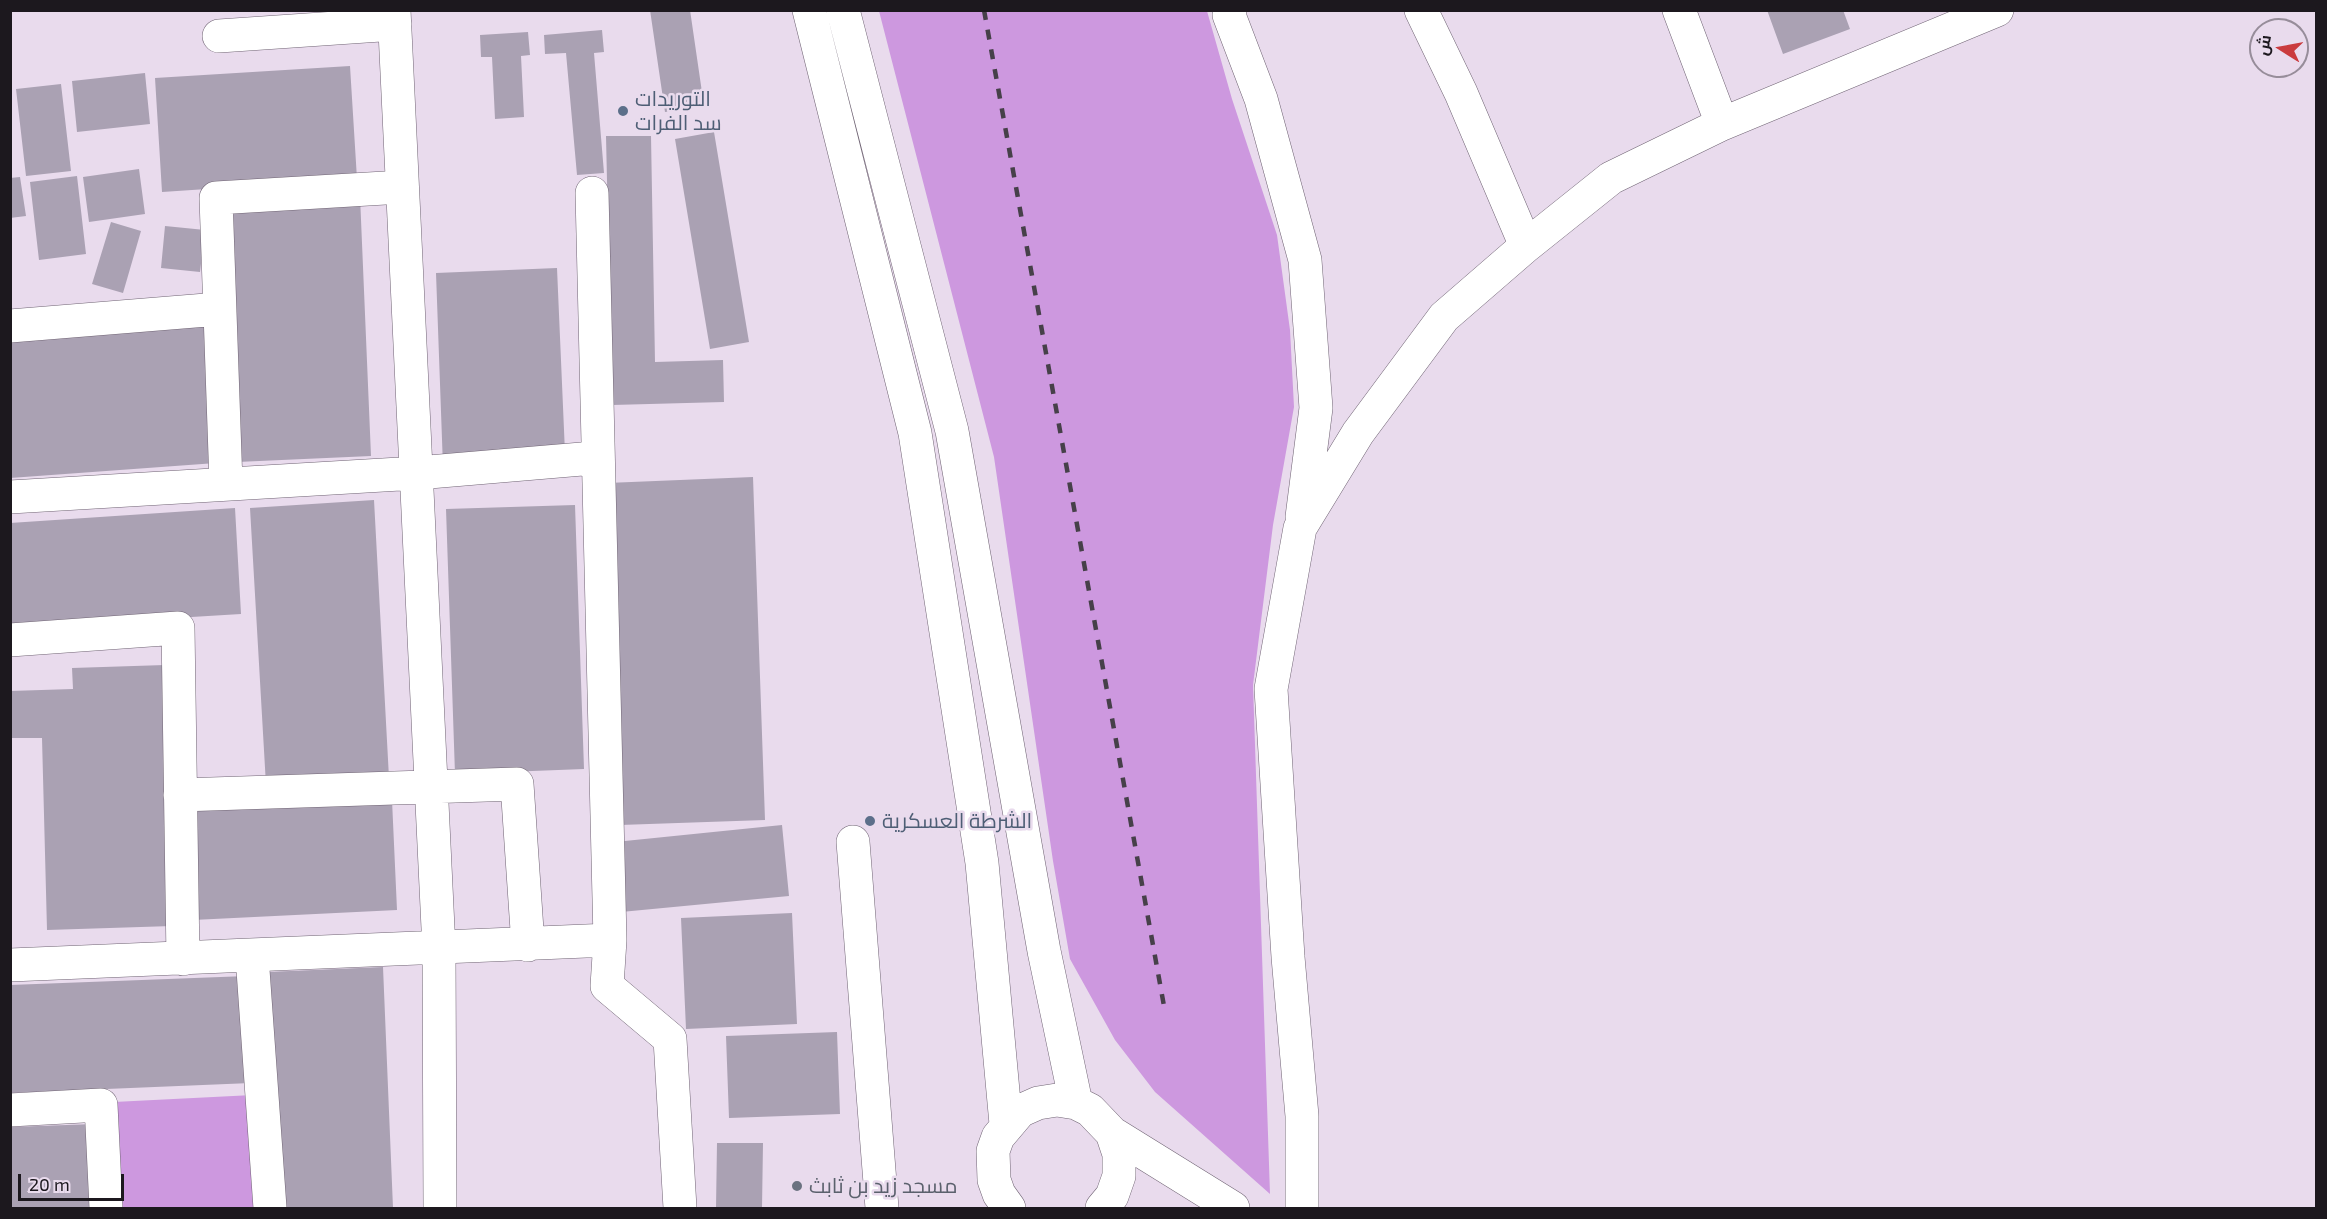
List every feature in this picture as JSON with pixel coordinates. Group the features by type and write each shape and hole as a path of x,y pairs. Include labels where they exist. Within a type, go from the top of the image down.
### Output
{"street":[{"path":"809,10 915,433 982,863 1006,1124"},
{"path":"843,10 952,431 1044,951 1076,1103"},
{"path":"1230,10 1228,15 1261,99 1305,260 1316,408 1300,528 1271,689 1288,957 1302,1116 1302,1209"},
{"path":"1421,10 1461,93 1526,246"},
{"path":"1679,10 1722,124"},
{"path":"1300,528 1358,433 1444,317 1526,246 1611,178 1722,124 1997,10"},
{"path":"219,36 394,17 438,950 440,1209"},
{"path":"226,484 216,198 402,187"},
{"path":"592,193 610,940 606,986 670,1039 680,1209"},
{"path":"10,327 219,309"},
{"path":"10,497 417,473 582,459 592,461 598,469"},
{"path":"10,640 178,628 183,959"},
{"path":"180,795 517,784 528,945"},
{"path":"853,842 882,1209"},
{"path":"10,965 438,950 610,940"},
{"path":"252,956 270,1209"},
{"path":"1008,1208 994,1180 993,1151 1006,1124 1020,1111 1038,1103 1057,1100 1076,1103 1090,1110 1112,1133 1233,1209"},
{"path":"10,1110 101,1105 106,1209"},
{"path":"1102,1209 1112,1196 1119,1176 1119,1154 1112,1133"}],"shaded area":[{"path":"879,11 1207,11 1232,99 1277,235 1290,330 1294,407 1273,525 1253,685 1270,1194 1155,1092 1115,1040 1070,959 1053,861 994,457"},
{"path":"253,1095 259,1208 118,1208 114,1102"}],"building":[{"path":"650,10 690,10 704,106 665,112"},
{"path":"1767,10 1843,10 1850,29 1783,54"},
{"path":"602,30 604,52 594,53 604,173 577,175 566,53 545,54 544,35"},
{"path":"528,32 530,55 521,56 524,117 495,119 492,57 481,57 480,35"},
{"path":"350,66 357,179 162,192 155,78"},
{"path":"145,73 150,124 77,132 72,81"},
{"path":"61,84 71,171 26,176 16,89"},
{"path":"714,132 749,342 710,349 675,139"},
{"path":"606,136 651,136 655,362 723,360 724,402 612,405"},
{"path":"139,169 145,214 89,222 83,177"},
{"path":"77,176 86,254 39,260 30,182"},
{"path":"20,177 26,216 10,218 10,178"},
{"path":"360,196 371,456 237,462 226,202"},
{"path":"111,222 141,231 123,293 92,284"},
{"path":"165,226 205,230 200,272 161,268"},
{"path":"557,268 565,453 443,467 436,273"},
{"path":"206,323 216,463 10,478 10,338"},
{"path":"753,477 765,820 620,825 607,483"},
{"path":"374,500 389,778 266,785 250,508"},
{"path":"575,505 584,769 455,774 446,509"},
{"path":"235,508 241,614 10,628 10,523"},
{"path":"165,665 172,926 47,930 42,738 10,738 10,691 73,689 72,668"},
{"path":"392,800 397,910 193,920 188,809"},
{"path":"782,825 789,896 621,912 615,842"},
{"path":"792,913 797,1024 686,1029 681,918"},
{"path":"383,967 393,1208 277,1208 267,972"},
{"path":"247,976 251,1083 10,1093 10,985"},
{"path":"837,1032 840,1114 729,1118 726,1036"},
{"path":"95,1124 98,1208 10,1208 10,1127"},
{"path":"717,1143 763,1143 762,1208 716,1208"}],"railway":[{"path":"984,10 1164,1006"}],"place":[{"name":"التوريدات سد الفرات","path":"623,111"},
{"name":"الشرطة العسكرية","path":"870,821"},
{"name":"مسجد زيد بن ثابث","path":"797,1186"}]}
